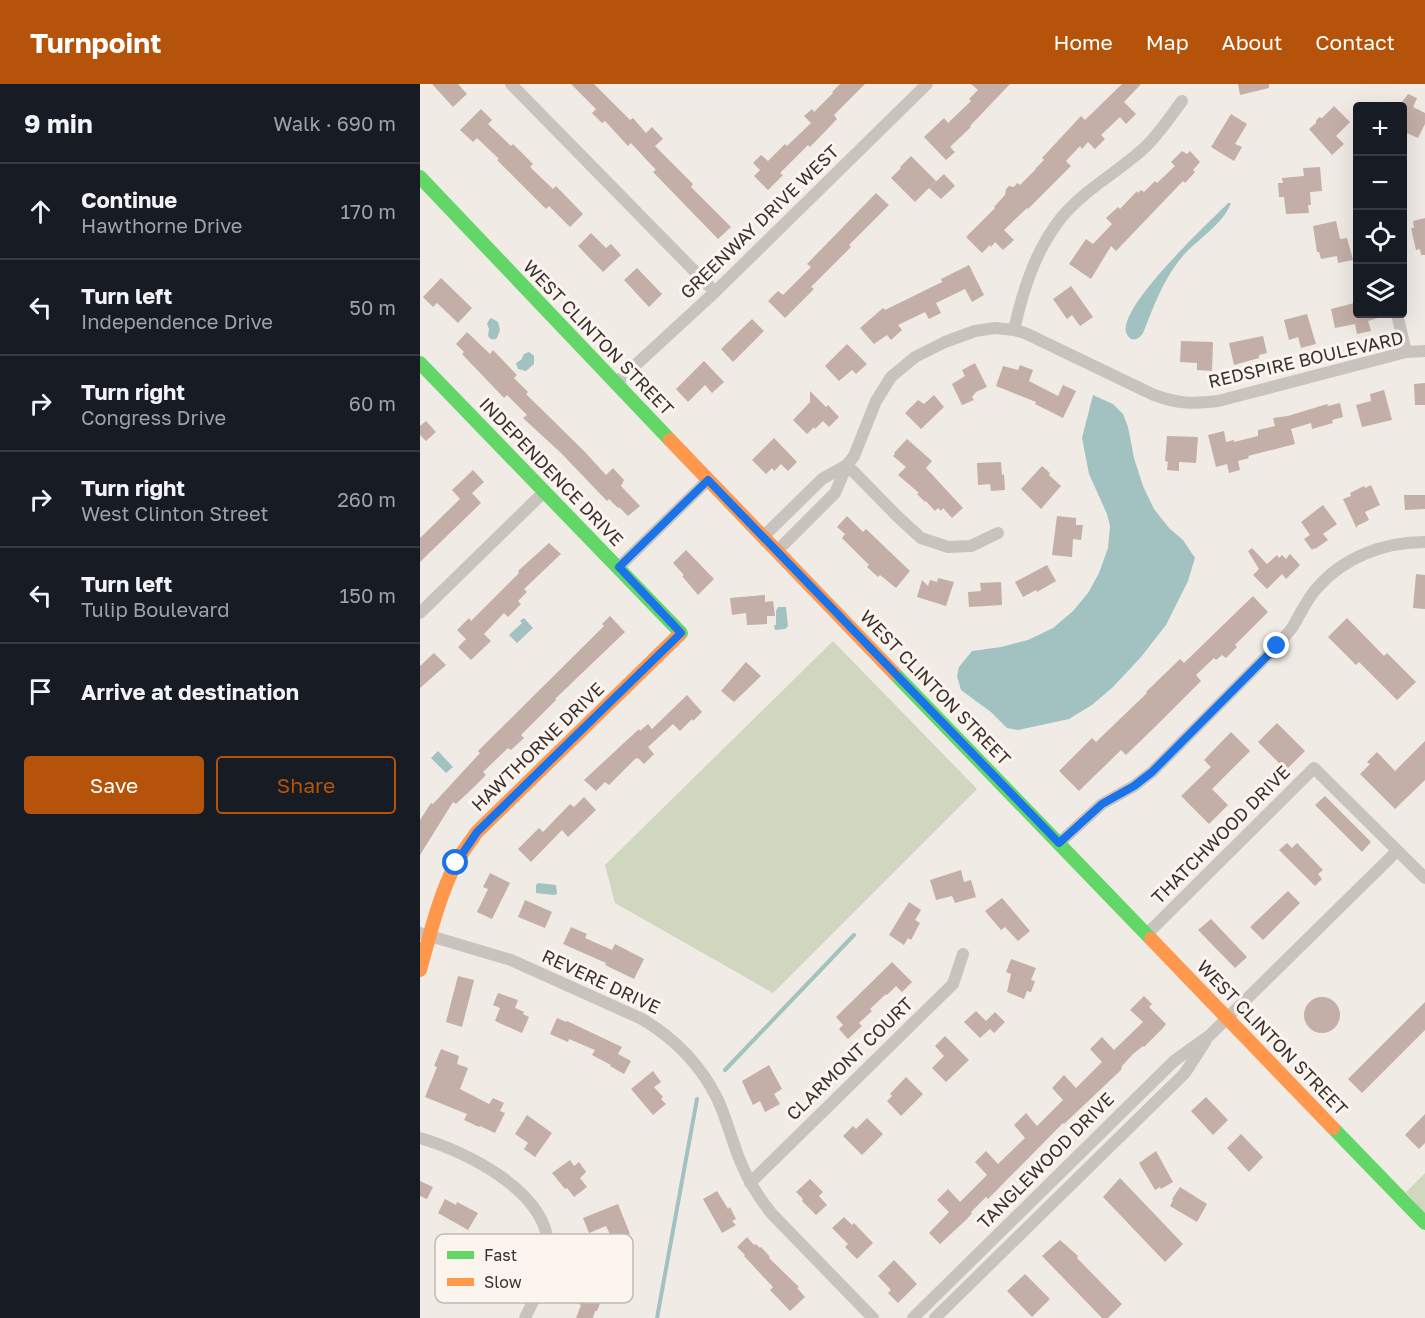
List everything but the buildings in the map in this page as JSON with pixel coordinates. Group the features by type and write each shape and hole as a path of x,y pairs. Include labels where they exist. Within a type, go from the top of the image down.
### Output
{"street":[{"path":"512,84 715,292"},
{"name":"GREENWAY DRIVE WEST","path":"616,383 715,292 927,84"},
{"path":"1014,330 1030,271 1061,218 1083,195 1143,149 1161,130 1182,101"},
{"name":"WEST CLINTON STREET","path":"420,177 708,480 1425,1223"},
{"path":"1398,318 1406,352"},
{"name":"REDSPIRE BOULEVARD","path":"777,551 835,493 847,465 854,456 879,394 891,377 915,357 945,342 975,332 995,328 1025,333 1154,395 1174,402 1192,404 1218,401 1406,352 1425,351"},
{"name":"INDEPENDENCE DRIVE","path":"420,363 681,633"},
{"path":"763,537 822,479 847,465 921,538 948,547 971,546 998,533"},
{"path":"619,567 708,480"},
{"path":"420,613 545,491"},
{"path":"1059,843 1102,804 1134,786 1152,772 1277,646 1316,589 1332,573 1362,554 1382,547 1400,543 1425,542"},
{"name":"HAWTHORNE DRIVE","path":"420,970 425,934 456,863 477,832 681,633"},
{"name":"THATCHWOOD DRIVE","path":"1147,934 1314,768 1398,851"},
{"path":"1398,851 1425,878"},
{"name":"TANGLEWOOD DRIVE","path":"913,1318 1174,1061 1209,1036 1398,851"},
{"name":"REVERE DRIVE","path":"425,934 511,960 623,1010 658,1029 678,1044 707,1080 717,1098 741,1164 759,1199 873,1318"},
{"name":"CLARMONT COURT","path":"750,1183 953,984 963,954"},
{"name":"TANGLEWOOD DRIVE","path":"935,1318 1185,1073 1209,1036"},
{"path":"420,1138 464,1155 515,1188 531,1202 541,1217 548,1234"},
{"path":"525,1318 532,1303"}],"green space":[{"path":"833,641 977,789 773,993 615,903 605,865"},
{"path":"1425,1173 1425,1214 1406,1192"}],"water":[{"path":"1228,203 1231,203 1227,212 1184,254 1172,270 1158,296 1142,335 1136,339 1130,338 1126,325 1133,308 1184,247"},
{"path":"491,318 498,322 500,330 497,338 494,339 488,336 487,324"},
{"path":"529,352 534,356 534,364 526,371 518,369 516,363"},
{"path":"1093,395 1113,404 1123,414 1143,486 1154,509 1169,528 1183,540 1195,558 1188,581 1166,625 1113,687 1092,705 1069,719 1018,730 1007,728 991,712 961,690 957,676 959,667 972,651 1028,640 1053,628 1073,611 1088,593 1099,573 1108,548 1110,526 1089,474 1082,438"},
{"path":"778,607 786,607 788,626 785,629 775,630 774,625 776,625"},
{"path":"524,618 533,628 517,643 509,635 522,623 520,621"},
{"path":"438,751 453,767 446,773 431,758"},
{"path":"538,883 556,885 557,894 536,893"}],"waterway":[{"path":"725,1070 854,935"},
{"path":"657,1318 697,1099"}],"traffic: fast":[{"path":"420,177 670,440"},
{"path":"420,363 681,633 679,635"},
{"path":"894,673 1151,939"},
{"path":"1333,1128 1425,1223"}],"traffic: slow":[{"path":"670,440 894,673"},
{"path":"420,970 435,915 445,889 456,863 477,832 679,635"},
{"path":"1151,939 1333,1128"}],"route":[{"path":"456,863 477,832 681,633 619,567 708,480 1059,843 1102,804 1134,786 1152,772 1277,646"}]}
